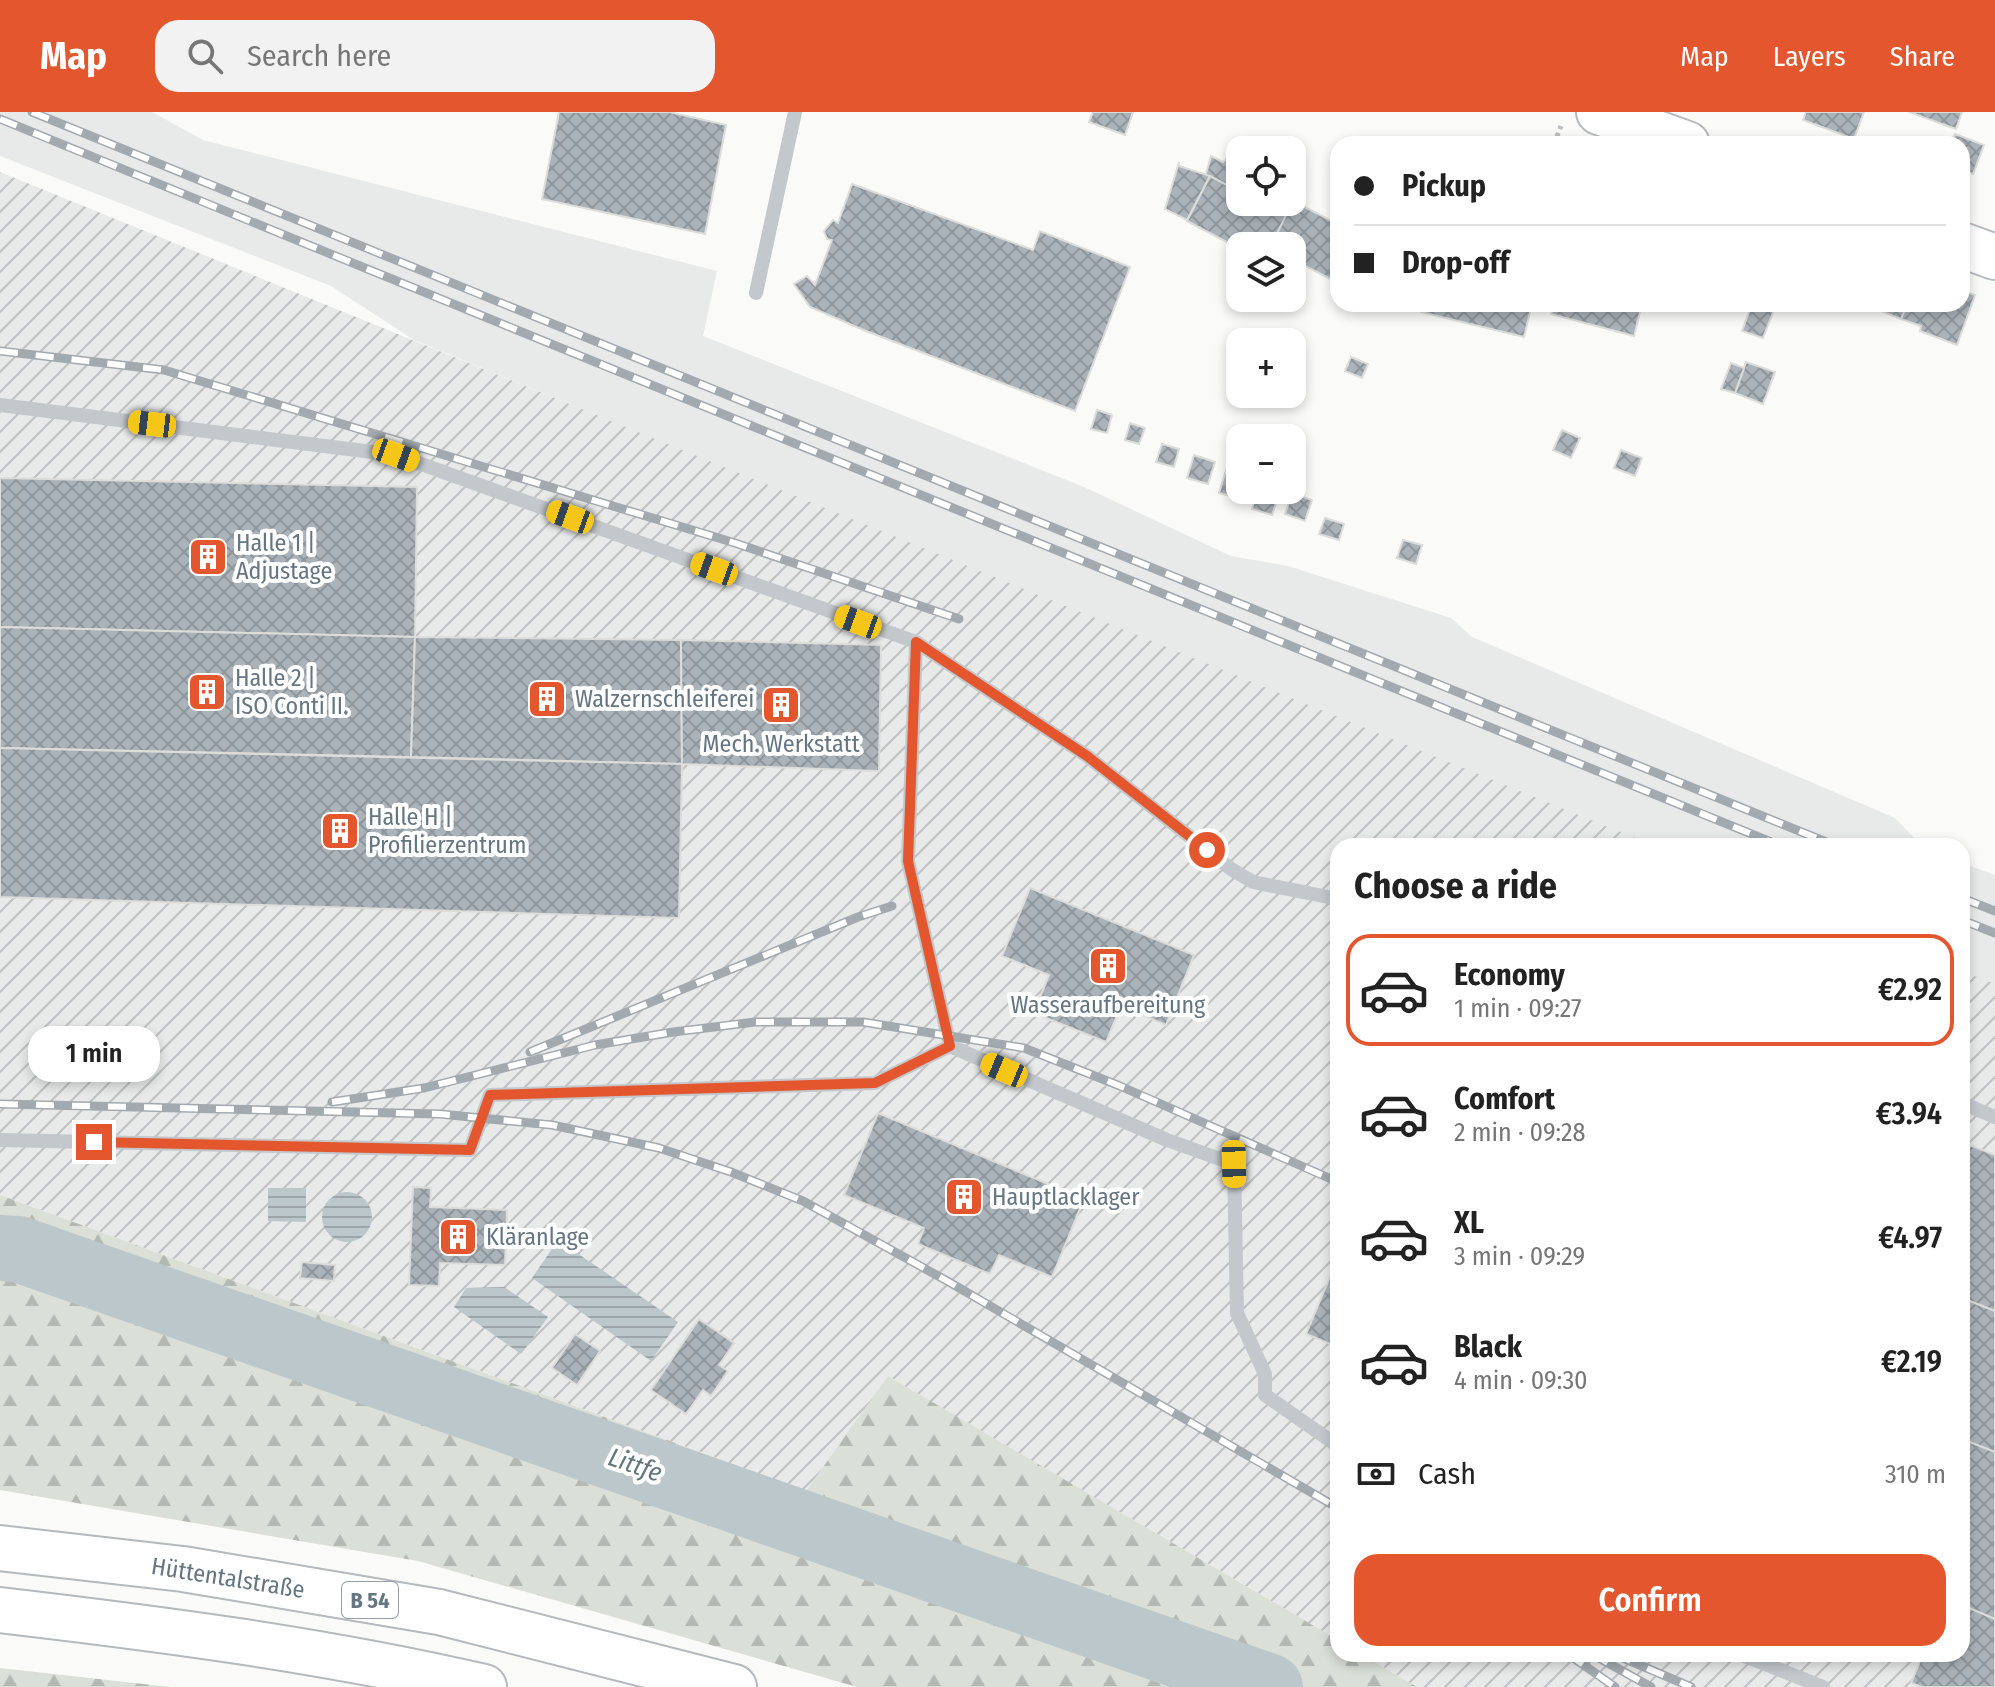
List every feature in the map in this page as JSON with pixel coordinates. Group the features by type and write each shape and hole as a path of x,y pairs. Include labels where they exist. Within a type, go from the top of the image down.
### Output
{"main road":[{"path":"1599,112 1665,136"},
{"path":"1970,248 1995,257"},
{"name":"Hüttentalstraße","path":"0,1548 183,1569 439,1612 734,1687"},
{"path":"0,1610 171,1630 423,1673 484,1687"}],"lane":[{"path":"756,293 795,112"},
{"path":"0,405 396,455 916,642 1087,756 1231,869 1253,882 1330,897"},
{"path":"916,642 908,861 950,1046"},
{"path":"0,1140 470,1150 490,1095 875,1083 950,1046 1167,1140 1234,1164 1237,1313 1265,1374 1265,1395 1330,1440"},
{"path":"1970,1106 1995,1117"},
{"path":"1760,1662 1823,1687"}],"shaded area":[{"path":"0,112 152,112 203,140 717,271 703,336 1084,487 1231,556 1288,566 1451,618 1472,637 1895,818 1914,838 1603,838 1068,609 414,340 331,286 0,156"},
{"path":"0,172 1635,838 1330,838 1330,1635 889,1377 806,1491 0,1195"},
{"path":"1970,866 1995,875 1995,989 1970,980"},
{"path":"1970,974 1995,984 1995,1687 1417,1687 1375,1662 1970,1662"},
{"path":"268,1188 306,1188 306,1222 268,1221"},
{"path":"347,1192 365,1199 372,1217 365,1235 347,1242 329,1235 322,1217 329,1199"},
{"path":"558,1240 678,1322 651,1361 532,1278"},
{"path":"504,1287 548,1317 521,1354 454,1307 466,1288"}],"green space":[{"path":"0,1195 806,1491 888,1376 1330,1635 1330,1662 1375,1662 1417,1687 857,1687 418,1561 0,1490"},
{"path":"0,1668 170,1687 0,1687"}],"building":[{"path":"559,112 669,112 726,125 705,234 542,199"},
{"path":"1093,112 1133,112 1125,135 1089,122"},
{"path":"1806,112 1864,112 1855,136 1846,136 1803,120"},
{"path":"1909,112 1962,112 1956,129"},
{"path":"1970,140 1984,145 1973,174 1970,173"},
{"path":"1211,156 1223,162 1226,159 1226,185 1206,174"},
{"path":"1179,162 1179,166 1210,176 1187,220 1165,209"},
{"path":"1210,176 1226,185 1226,216 1286,216 1278,232 1226,232 1226,242 1187,221"},
{"path":"852,184 1033,250 1040,231 1130,267 1075,411 810,307 794,284 807,276 815,285 832,240 827,239 824,231 833,220 838,223"},
{"path":"1306,208 1330,220 1330,279 1306,266 1306,232 1278,232 1286,216 1306,216"},
{"path":"1421,312 1530,312 1524,337"},
{"path":"1552,312 1640,312 1634,336"},
{"path":"1749,312 1773,312 1763,338 1742,331"},
{"path":"1883,312 1904,312 1901,319"},
{"path":"1904,312 1969,312 1957,345 1920,331 1921,326 1901,319"},
{"path":"1351,357 1368,364 1362,378 1345,371"},
{"path":"1746,362 1775,372 1763,404 1735,393"},
{"path":"1731,363 1744,368 1735,393 1721,389"},
{"path":"1097,410 1112,415 1107,433 1091,429"},
{"path":"1130,423 1145,428 1139,444 1125,440"},
{"path":"1562,430 1580,438 1571,458 1553,450"},
{"path":"1162,444 1179,449 1174,467 1156,462"},
{"path":"1621,450 1642,458 1635,476 1614,468"},
{"path":"1194,455 1215,462 1208,484 1187,478"},
{"path":"1226,470 1226,495 1219,493"},
{"name":"Halle 1 | Adjustage","path":"0,478 417,487 415,637 0,627"},
{"path":"1306,498 1312,500 1305,521 1285,514 1288,504 1306,504"},
{"path":"1253,504 1276,504 1272,515 1252,509"},
{"path":"1325,518 1344,524 1339,540 1319,534"},
{"path":"1403,540 1422,545 1416,564 1397,558"},
{"name":"Halle 2 | ISO Conti II.","path":"0,627 415,637 411,757 0,748"},
{"name":"Walzernschleiferei","path":"415,637 681,640 682,764 411,757"},
{"name":"Mech. Werkstatt","path":"681,640 881,645 879,771 682,764"},
{"name":"Halle H | Profilierzentrum","path":"0,748 682,764 679,918 0,897"},
{"name":"Wasseraufbereitung","path":"1030,888 1194,955 1166,1025 1121,1006 1106,1042 1034,1013 1049,975 1002,956"},
{"name":"Hauptlacklager","path":"878,1113 1084,1199 1052,1277 999,1255 990,1274 918,1244 924,1228 844,1195"},
{"path":"1970,1145 1995,1155 1995,1311 1970,1301"},
{"name":"Kläranlage","path":"413,1187 431,1188 430,1207 507,1210 505,1265 440,1263 439,1286 409,1285"},
{"path":"302,1262 335,1265 334,1281 300,1278"},
{"path":"1330,1277 1330,1344 1306,1334"},
{"path":"1970,1301 1995,1311 1995,1452 1970,1442"},
{"path":"699,1319 734,1343 719,1365 728,1371 711,1396 703,1390 686,1414 651,1390"},
{"path":"575,1334 600,1351 577,1385 552,1368"},
{"path":"1970,1442 1995,1452 1995,1619 1970,1608"},
{"path":"1970,1608 1995,1619 1995,1687 1922,1687 1911,1683 1920,1662 1970,1662"}],"waterway":[{"name":"Littfe","path":"0,1248 18,1249 1270,1687"}],"railway":[{"path":"32,112 1816,838"},
{"path":"0,119 1761,838"},
{"path":"0,351 164,370 735,543 959,619"},
{"path":"1970,901 1995,911"},
{"path":"530,1052 858,917 892,906"},
{"path":"1970,923 1995,933"},
{"path":"332,1102 424,1088 595,1045 673,1032 755,1022 863,1022 1024,1048 1120,1086 1330,1178"},
{"path":"0,1104 440,1114 552,1125 659,1148 803,1201 1330,1503"},
{"path":"1579,1662 1615,1687"},
{"path":"1606,1662 1651,1687"},
{"path":"1633,1662 1691,1687"}],"place":[{"name":"Halle 1 | Adjustage","path":"208,557"},
{"name":"Halle 2 | ISO Conti II.","path":"207,692"},
{"name":"Walzernschleiferei","path":"547,699"},
{"name":"Mech. Werkstatt","path":"781,705"},
{"name":"Halle H | Profilierzentrum","path":"340,831"},
{"name":"Wasseraufbereitung","path":"1108,966"},
{"name":"Hauptlacklager","path":"964,1197"},
{"name":"Kläranlage","path":"458,1237"}],"route":[{"path":"94,1142 470,1150 490,1095 875,1083 950,1046 908,861 916,642 1087,756 1207,850"}]}
